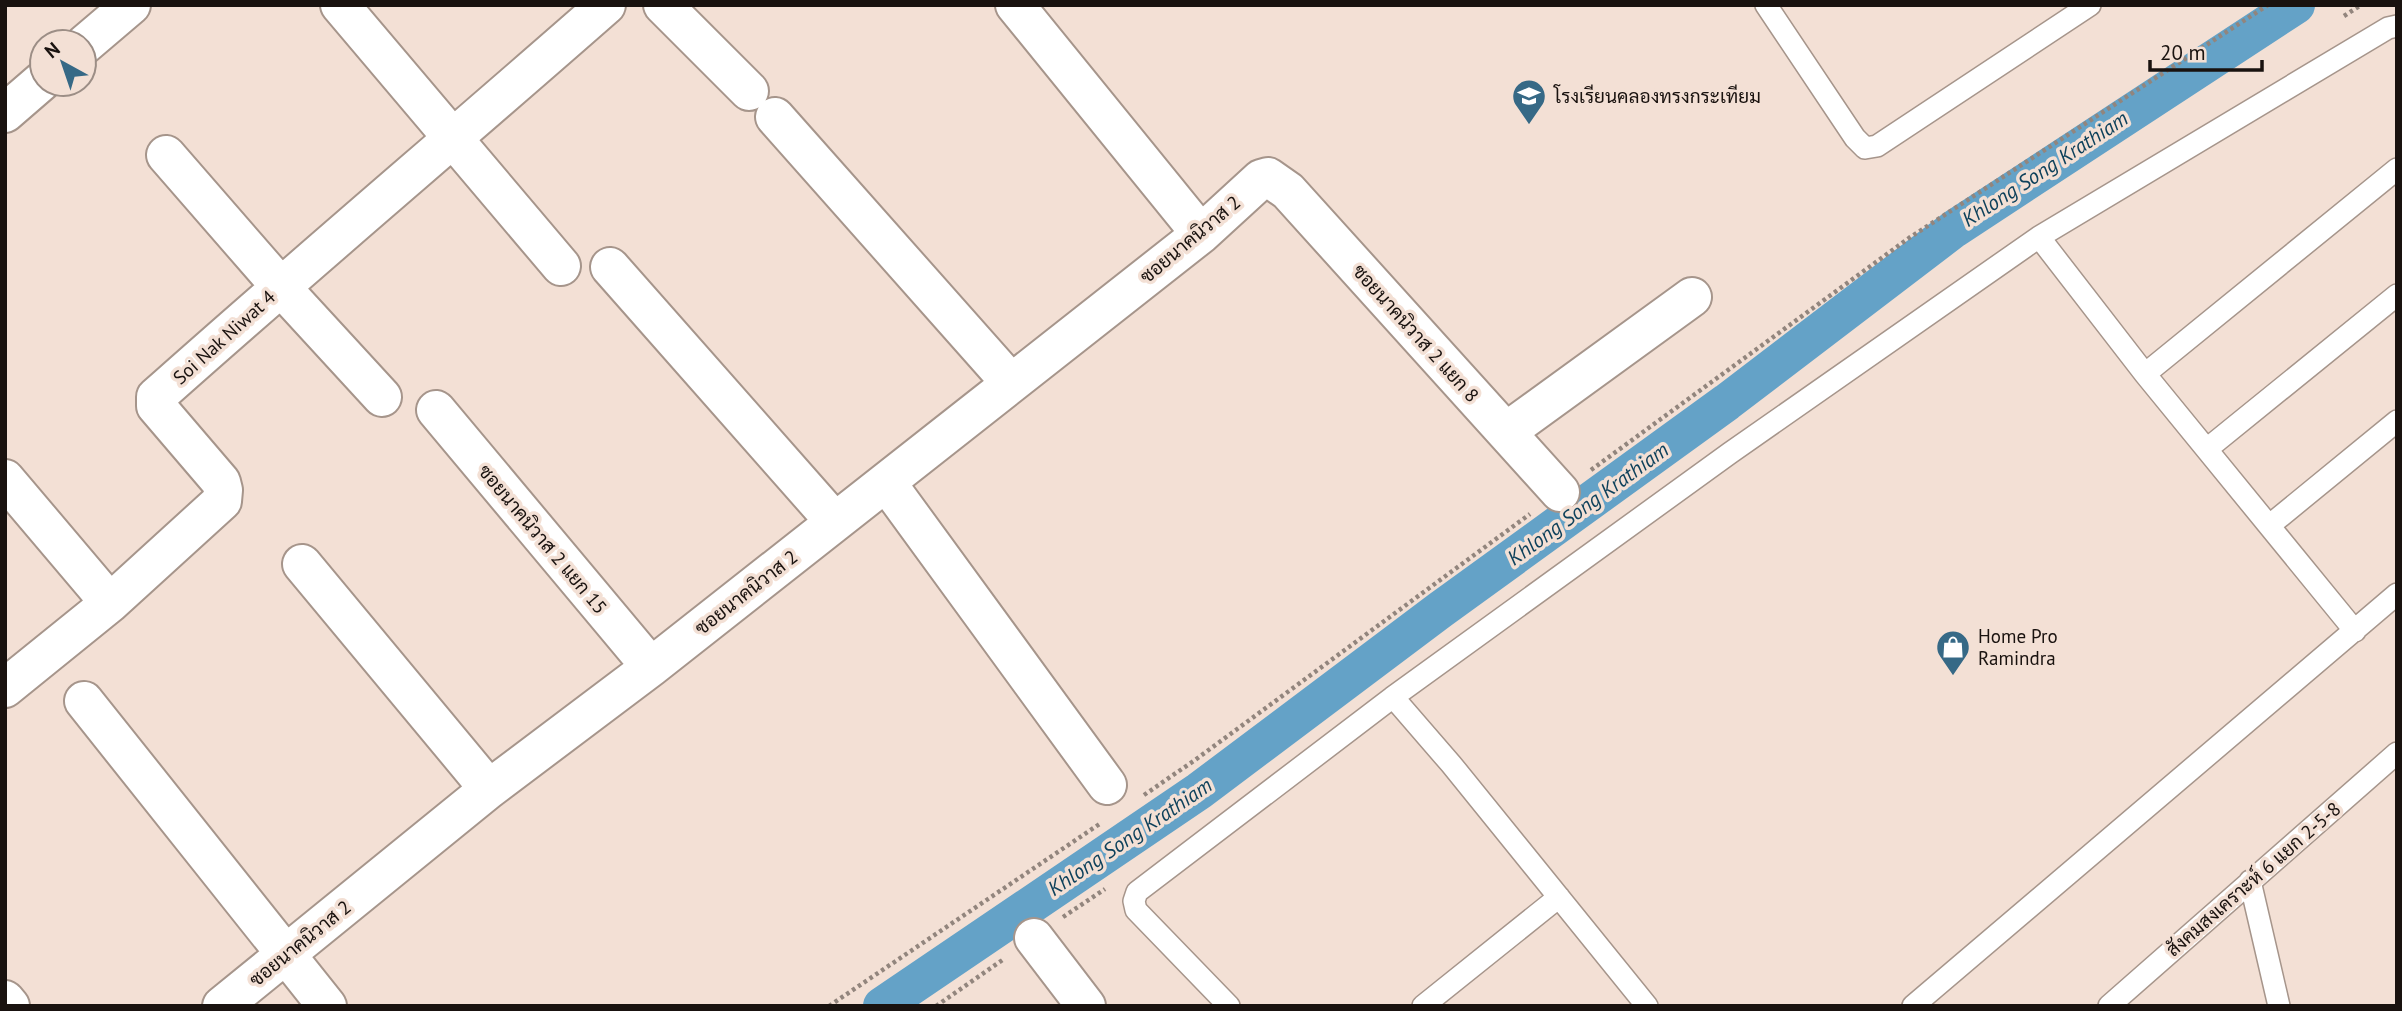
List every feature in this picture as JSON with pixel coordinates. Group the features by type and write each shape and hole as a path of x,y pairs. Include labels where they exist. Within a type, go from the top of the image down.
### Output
{"street":[{"path":"98,33 131,5"},
{"path":"340,5 561,266"},
{"name":"Soi Nak Niwat 4","path":"5,688 110,603 222,501 221,482 156,406 156,397 280,286 455,138 606,5"},
{"path":"663,5 762,104 1011,383"},
{"path":"1015,5 1201,234"},
{"path":"5,113 28,94"},
{"path":"166,155 280,286 382,397"},
{"name":"ซอยนาคนิวาส 2","path":"222,1006 489,789 651,667 1201,234 1261,178 1268,177"},
{"name":"ซอยนาคนิวาส 2 แยก 8","path":"1268,177 1288,191 1560,492"},
{"path":"610,267 835,522"},
{"path":"1506,432 1692,298"},
{"name":"ซอยนาคนิวาส 2 แยก 15","path":"436,410 651,667"},
{"path":"5,480 110,603"},
{"path":"886,482 1107,785"},
{"path":"302,564 489,789"},
{"path":"84,701 327,1006"},
{"path":"1034,938 1086,1006"},
{"path":"5,1000 10,1006"}],"lane":[{"path":"1766,5 1855,138 1865,148 1877,146 2083,7"},
{"path":"1228,1006 1136,910 1136,892 1394,697 1719,461 2039,237 2392,27"},
{"path":"2145,374 2397,169"},
{"path":"2039,237 2145,374 2355,631"},
{"path":"2207,449 2397,295"},
{"path":"2270,526 2397,421"},
{"path":"1913,1006 2397,594"},
{"path":"1394,697 1647,1006"},
{"name":"สังคมสงเคราะห์ 6 แยก 2-5-8","path":"2109,1006 2397,753"},
{"path":"2250,881 2279,1006"},
{"path":"1423,1006 1559,897"}],"waterway":[{"name":"Khlong Song Krathiam","path":"882,1006 1199,791 1440,610 1727,402 1954,229 2296,5"}],"place":[{"name":"โรงเรียนคลองทรงกระเทียม","path":"1529,126"},
{"name":"Home Pro Ramindra","path":"1953,677"}]}
